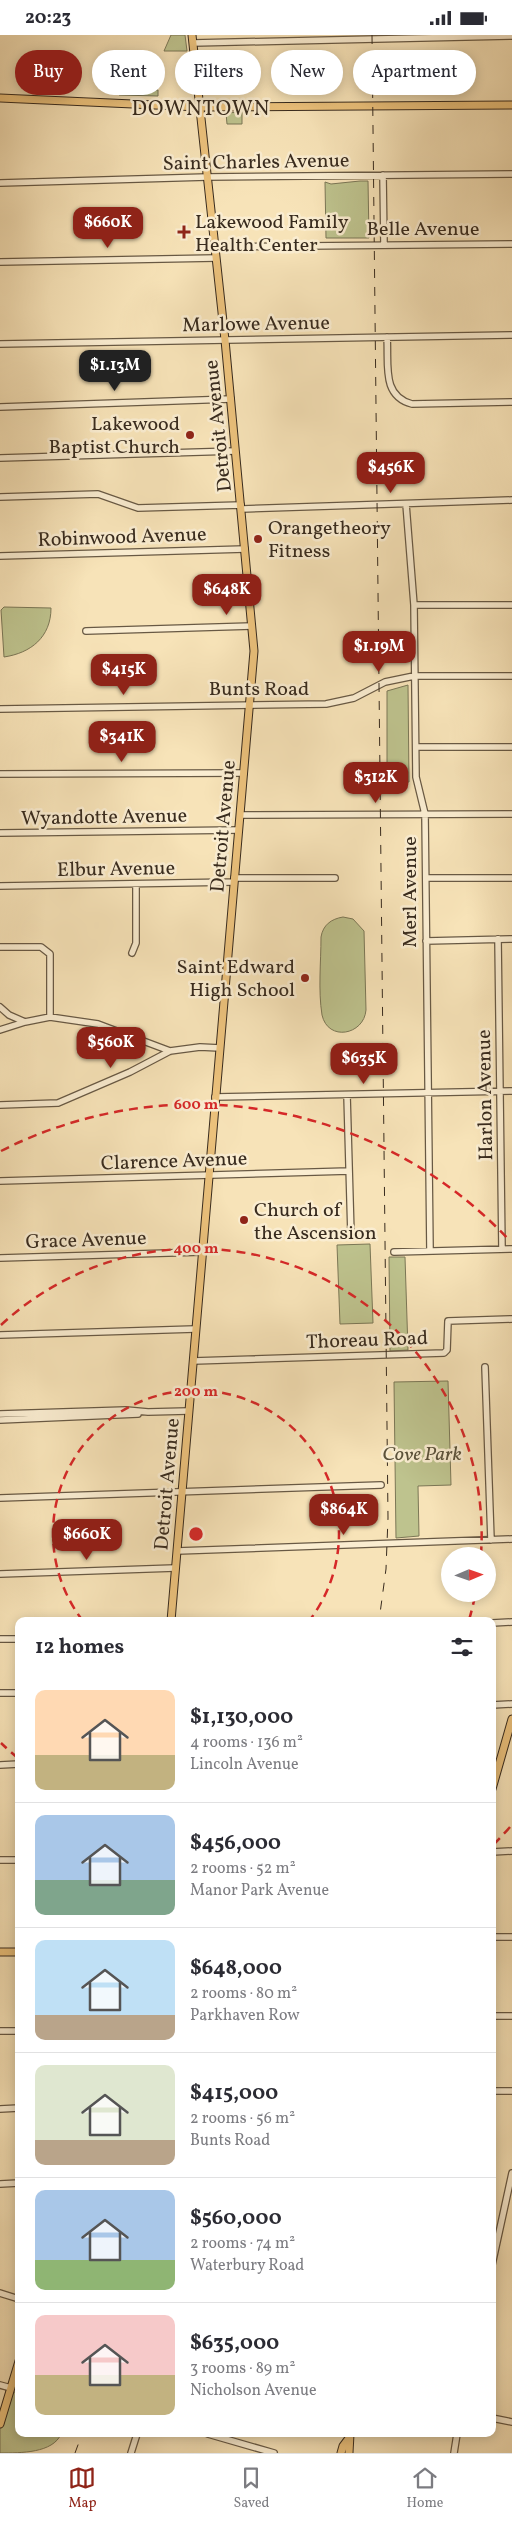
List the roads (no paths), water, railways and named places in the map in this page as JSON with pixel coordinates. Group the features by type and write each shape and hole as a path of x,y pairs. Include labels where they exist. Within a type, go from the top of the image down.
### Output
{"main road":[{"name":"Detroit Avenue","path":"171,1617 254,651 225,339 198,107 192,35"},
{"path":"0,98 198,107 512,105"},
{"path":"496,1775 512,1719"},
{"path":"0,1952 15,1952"},
{"path":"0,2423 15,2374"},
{"path":"341,2453 349,2437"},
{"path":"349,2453 350,2437"}],"street":[{"path":"193,43 512,36"},
{"name":"Saint Charles Avenue","path":"0,183 207,177 512,174"},
{"path":"383,175 384,245"},
{"name":"Belle Avenue","path":"215,247 512,244"},
{"path":"0,262 216,257"},
{"name":"Marlowe Avenue","path":"0,344 512,335"},
{"path":"387,337 391,391 400,401 412,404 512,402"},
{"path":"0,407 230,399"},
{"path":"0,458 235,451"},
{"path":"0,497 98,494 138,508 512,501"},
{"name":"Merl Avenue","path":"406,504 414,605 416,777 425,814 430,1251"},
{"name":"Robinwood Avenue","path":"0,556 245,549"},
{"path":"414,605 512,605"},
{"path":"86,631 252,625"},
{"name":"Bunts Road","path":"0,709 331,703 354,698 385,681 414,676 512,676"},
{"path":"416,747 512,747"},
{"path":"0,774 244,773"},
{"path":"240,815 512,814"},
{"name":"Wyandotte Avenue","path":"0,833 238,830"},
{"name":"Elbur Avenue","path":"0,885 136,884 335,878"},
{"path":"426,878 512,878"},
{"path":"132,953 136,943 136,884"},
{"name":"Harlon Avenue","path":"498,939 502,1249"},
{"path":"426,941 512,939"},
{"path":"0,947 42,947 50,954 50,1017"},
{"path":"0,1007 9,1015 25,1022"},
{"path":"8,1028 9,1015"},
{"path":"0,1030 50,1017 98,1024 170,1051"},
{"path":"0,1105 58,1103 130,1072 170,1051 200,1047 220,1048"},
{"path":"215,1097 512,1091"},
{"path":"347,1095 351,1235"},
{"name":"Clarence Avenue","path":"0,1181 349,1171"},
{"path":"394,1252 512,1249"},
{"name":"Grace Avenue","path":"0,1258 202,1252"},
{"name":"Thoreau Road","path":"193,1361 444,1353 447,1350 448,1321 512,1319"},
{"path":"0,1335 195,1329"},
{"path":"485,1367 491,1541"},
{"path":"2,1417 126,1416 148,1412 188,1411"},
{"path":"0,1499 380,1485"},
{"path":"177,1551 512,1539"},
{"path":"0,1574 175,1568"},
{"path":"496,1623 512,1622"},
{"path":"0,1639 15,1639"},
{"path":"0,1693 15,1693"},
{"path":"496,1705 512,1705"},
{"path":"0,1765 15,1764"},
{"path":"496,1852 512,1851"},
{"path":"0,1860 15,1860"},
{"path":"496,1937 512,1937"},
{"path":"496,2017 512,2016"},
{"path":"0,2031 15,2031"},
{"path":"496,2091 512,2091"},
{"path":"0,2109 15,2108"},
{"path":"496,2247 512,2173"},
{"path":"0,2184 15,2183"},
{"path":"0,2293 15,2298"},
{"path":"0,2385 11,2388"},
{"path":"496,2419 512,2422"},
{"path":"131,2453 136,2437"},
{"path":"218,2437 274,2453"},
{"path":"454,2453 456,2437"}],"railway":[{"path":"372,35 388,1518 386,1569 380,1617"},
{"path":"75,2453 81,2437"}],"place":[{"name":"Lakewood Family Health Center","path":"184,232"},
{"name":"Lakewood Baptist Church","path":"190,435"},
{"name":"Orangetheory Fitness","path":"258,539"},
{"name":"Saint Edward High School","path":"305,978"},
{"name":"Church of the Ascension","path":"244,1220"}],"district":[{"name":"DOWNTOWN","path":"201,108"}],"park label":[{"name":"Cove Park","path":"422,1453"}]}
